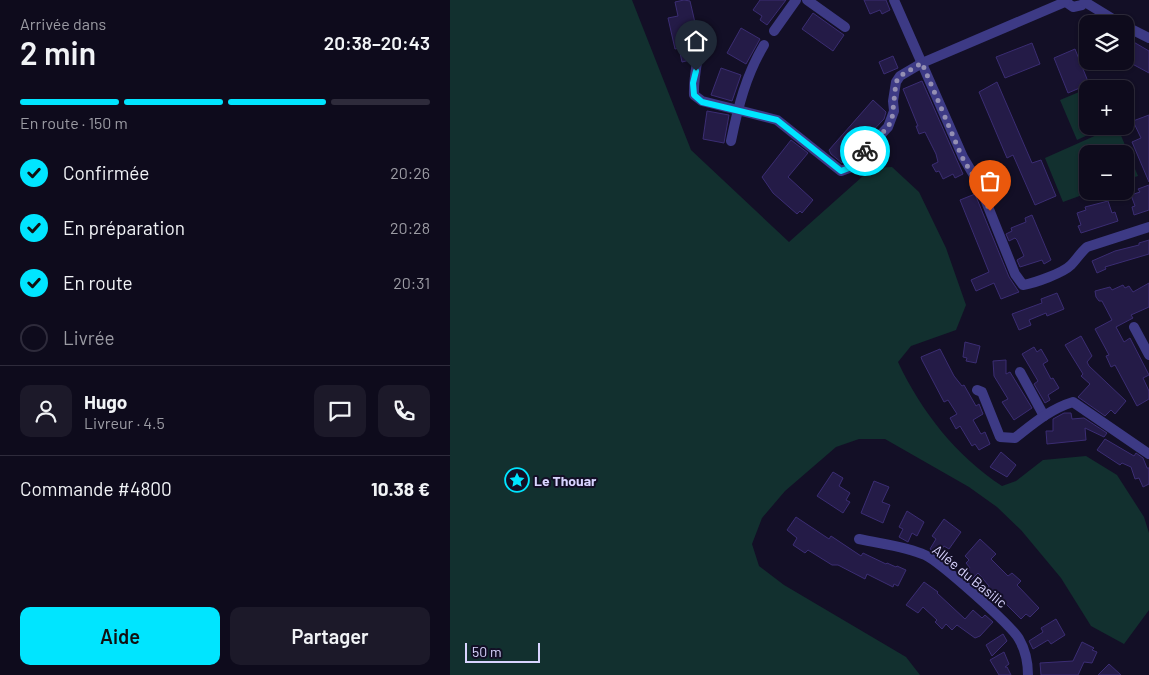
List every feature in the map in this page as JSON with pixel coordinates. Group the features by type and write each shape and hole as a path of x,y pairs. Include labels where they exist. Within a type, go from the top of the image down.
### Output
{"street":[{"path":"774,31 796,0"},
{"path":"807,0 846,26"},
{"path":"894,0 962,157 978,184 1015,274 1024,285 1034,284 1070,266 1079,253 1087,248 1149,226"},
{"path":"701,32 700,55 693,83 694,95 702,102 777,120 841,171 849,168 888,127 894,111 893,101 896,82 900,76 922,63 1064,1 1073,7 1085,1 1107,15"},
{"path":"1134,30 1149,38"},
{"path":"731,142 738,110 753,63 764,45"},
{"path":"1134,327 1149,355"},
{"path":"1020,372 1044,416"},
{"path":"977,390 982,392 1000,437 1015,438 1044,416 1073,402 1149,454"},
{"name":"Allée du Basilic","path":"859,539 927,556 941,566 999,616 1018,636 1028,657 1028,675"}],"green space":[{"path":"450,0 632,0 691,150 789,242 872,168 892,167 919,192 946,248 966,305 956,330 911,346 898,362 917,398 941,431 970,461 1002,486 1016,481 1043,460 1086,456 1117,475 1144,517 1149,533 1149,610 1124,644 1091,626 1061,578 1021,530 997,507 969,487 885,439 859,439 836,447 785,491 762,518 752,544 759,566 784,585 906,657 920,675 450,675"},
{"path":"1079,92 1079,135 1088,135 1077,140 1060,100"},
{"path":"1097,135 1121,135 1125,145 1079,145 1079,196 1063,202 1045,158"},
{"path":"1134,166 1138,176 1134,177"}],"building":[{"path":"760,0 786,0 767,25 760,20 762,16 753,10"},
{"path":"864,0 886,0 890,10 882,14 880,10 870,14"},
{"path":"690,1 696,27 692,38 690,60 682,62 679,48 675,49 668,18 678,16 675,2"},
{"path":"813,13 844,35 833,51 802,29"},
{"path":"741,28 760,39 746,64 727,53"},
{"path":"1134,42 1149,51 1149,73 1134,65"},
{"path":"1032,43 1040,64 1005,78 996,57"},
{"path":"1075,49 1079,59 1079,70 1083,70 1087,80 1079,80 1079,88 1068,93 1054,58"},
{"path":"893,56 898,68 884,74 879,62"},
{"path":"721,68 741,75 732,101 711,95"},
{"path":"922,81 963,174 955,178 953,174 943,179 939,171 936,172 932,165 938,162 936,154 925,132 919,134 916,126 918,126 903,89"},
{"path":"997,82 1032,163 1041,160 1056,196 1035,205 1013,155 1007,158 979,92"},
{"path":"873,100 886,112 884,119 842,163 829,150"},
{"path":"707,111 729,115 724,143 703,139"},
{"path":"1149,115 1149,182 1132,142 1141,138 1134,121"},
{"path":"791,140 808,153 788,177 813,200 802,213 800,211 797,214 773,193 762,177"},
{"path":"1149,185 1149,210 1134,215 1132,207 1135,206 1133,200 1134,194 1140,192 1138,189"},
{"path":"975,194 1009,277 1019,292 1001,299 994,283 976,291 971,280 989,272 960,200"},
{"path":"1108,201 1112,213 1115,212 1118,221 1081,233 1078,226 1081,225 1077,213 1086,210 1085,207"},
{"path":"1032,215 1051,260 1044,264 1042,260 1020,267 1017,260 1024,256 1017,240 1015,238 1009,241 1006,234 1012,231 1011,228 1026,222 1025,218"},
{"path":"1149,240 1149,254 1105,267 1106,269 1097,273 1092,261"},
{"path":"1149,283 1149,307 1131,315 1133,318 1116,327 1124,342 1130,338 1149,375 1143,378 1149,391 1149,399 1137,406 1115,365 1111,367 1106,356 1109,355 1095,329 1112,320 1102,301 1099,301 1096,297 1095,291 1110,287 1112,290 1123,285 1125,288 1129,286 1133,292"},
{"path":"1057,293 1064,309 1047,316 1046,313 1029,320 1031,325 1019,330 1012,314 1042,303 1041,299"},
{"path":"1081,336 1092,356 1087,362 1089,366 1126,401 1115,414 1111,410 1105,416 1078,397 1090,384 1081,376 1083,374 1065,345"},
{"path":"965,342 980,346 976,363 966,361 967,358 963,357"},
{"path":"1034,347 1037,352 1041,349 1048,361 1043,364 1051,379 1053,378 1059,388 1048,395 1050,400 1045,403 1034,384 1038,381 1022,354"},
{"path":"940,349 954,376 962,386 964,385 976,406 979,404 983,414 973,420 981,434 985,432 990,444 979,450 975,444 972,446 960,426 956,429 950,418 957,414 948,400 944,402 922,360 921,357"},
{"path":"1006,360 1006,374 1010,372 1032,408 1014,420 1002,402 1008,399 994,376 993,361"},
{"path":"1064,413 1071,413 1072,419 1084,418 1107,433 1104,437 1085,428 1086,440 1047,444 1046,431 1053,431 1053,419"},
{"path":"1105,439 1134,456 1136,453 1143,458 1147,468 1149,468 1149,484 1143,487 1139,478 1135,479 1131,467 1122,463 1120,465 1097,450"},
{"path":"1001,452 1016,465 1007,477 990,467"},
{"path":"833,472 843,478 839,486 850,493 846,500 850,502 843,513 817,496"},
{"path":"874,481 889,487 882,502 890,505 883,523 861,513"},
{"path":"907,511 924,522 917,536 912,533 908,542 899,537 903,529 899,527"},
{"path":"796,517 829,539 831,536 861,556 863,553 886,564 906,570 898,586 894,584 893,587 867,574 865,579 838,565 832,565 808,550 805,553 793,545 797,538 787,530"},
{"path":"944,519 961,532 949,549 944,546 938,554 930,549 936,539 932,536"},
{"path":"980,539 996,554 991,559 1008,576 1012,573 1021,581 1017,585 1039,608 1030,617 1026,614 1021,619 1005,603 1001,608 987,596 989,586 978,573 971,580 965,574 970,568 966,563 969,560 965,556"},
{"path":"924,582 938,592 965,619 973,610 982,618 985,615 993,622 980,636 975,638 957,625 952,630 946,624 942,629 935,622 937,620 923,607 918,613 906,605"},
{"path":"1056,619 1065,635 1051,644 1048,640 1033,649 1029,641 1043,632 1041,628"},
{"path":"1003,634 1007,641 992,656 986,645"},
{"path":"1082,642 1094,648 1092,650 1097,652 1092,663 1084,662 1078,675 1041,675 1040,663 1073,661"},
{"path":"1004,652 1009,664 1005,667 1007,667 1011,675 999,675 990,660"},
{"path":"1109,664 1121,675 1098,675"}],"way so far":[{"path":"865,151 888,127 892,119 896,82 908,70 922,63 962,157 978,184 990,211"}],"place":[{"name":"Le Thouar","path":"517,480"}],"route":[{"path":"696,71 693,83 694,95 702,102 777,120 832,166 841,171 849,168 865,151"}]}
